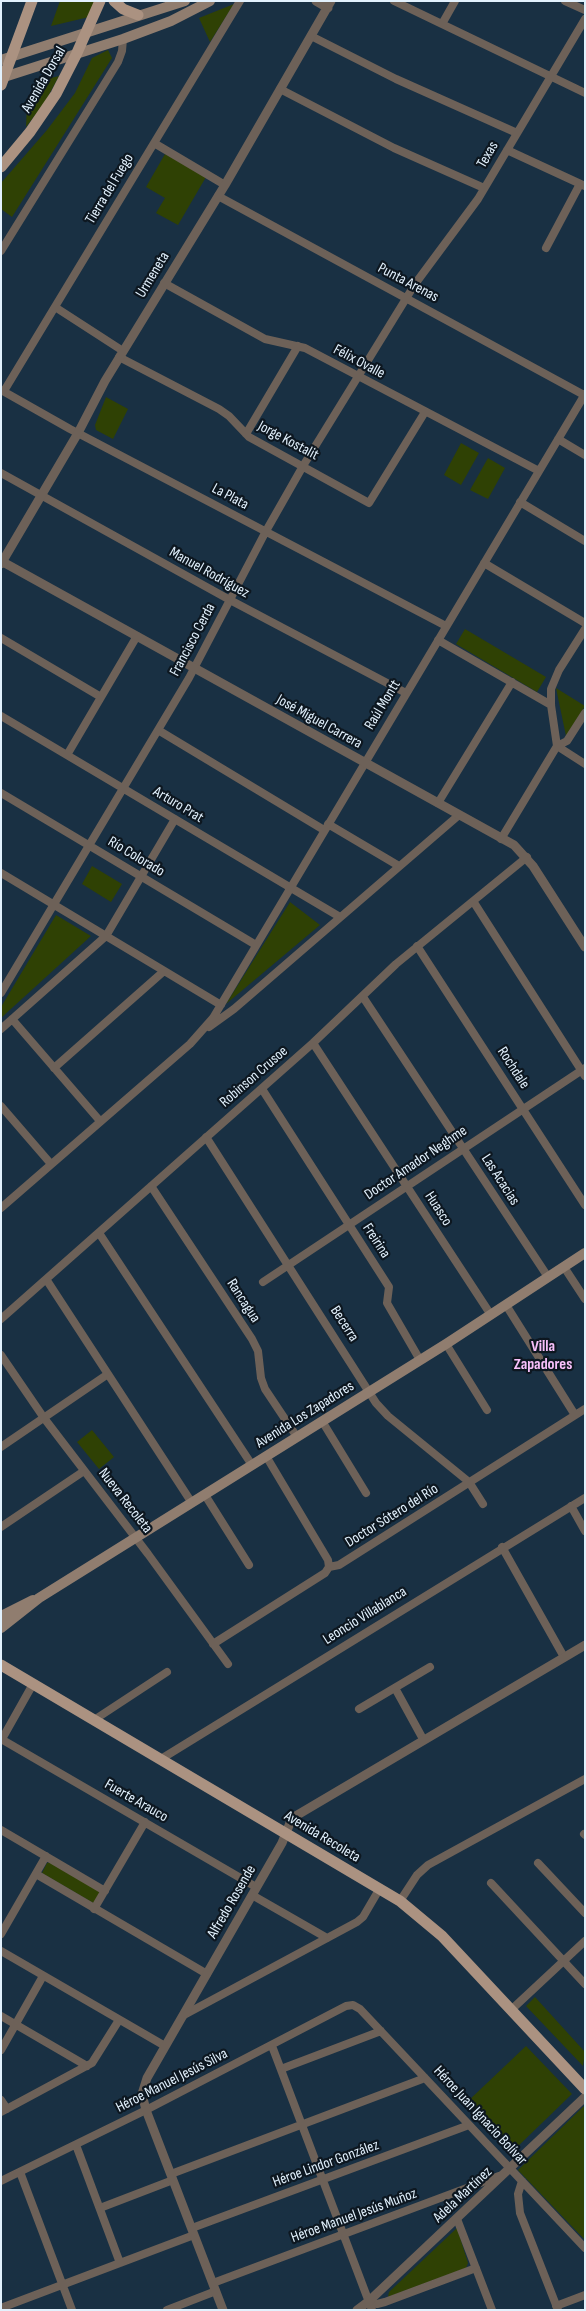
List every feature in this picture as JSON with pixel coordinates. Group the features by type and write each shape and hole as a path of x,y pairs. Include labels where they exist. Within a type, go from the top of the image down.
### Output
{"main road":[{"path":"2,80 7,58 31,1"},
{"name":"Avenida Dorsal","path":"1,167 43,113 88,32 100,1"},
{"path":"114,1 123,9 138,15"},
{"path":"7,58 169,3 185,1"},
{"path":"2,80 123,39 171,20 210,1"},
{"name":"Avenida Los Zapadores","path":"1,1628 39,1598 446,1344 585,1253"},
{"name":"Avenida Los Zapadores","path":"1,1616 22,1604 39,1598"},
{"name":"Avenida Recoleta","path":"1,1665 400,1901 442,1936 583,2085"}],"street":[{"name":"Tierra del Fuego","path":"3,391 240,1"},
{"path":"316,1 329,5"},
{"path":"394,1 585,93"},
{"path":"442,24 455,1"},
{"path":"565,1 585,10"},
{"name":"Urmeneta","path":"2,562 42,496 121,354 225,185 329,5"},
{"name":"Texas","path":"406,298 430,263 468,215 585,19"},
{"path":"311,36 396,79 517,133"},
{"path":"1,251 118,62 122,51 123,39"},
{"path":"280,89 386,144 484,188"},
{"path":"154,143 225,185"},
{"path":"507,150 582,185 546,248"},
{"name":"Punta Arenas","path":"218,196 584,395"},
{"name":"Félix Ovalle","path":"164,283 265,340 298,346 539,471"},
{"name":"Francisco Cerda","path":"1,994 194,668 266,531 303,466 406,298"},
{"name":"Jorge Kostalit","path":"55,307 121,354 224,413 246,434 369,502 425,412"},
{"path":"246,434 298,346"},
{"name":"La Plata","path":"3,391 78,433 446,626"},
{"name":"Raúl Montt","path":"204,1030 221,1005 584,395"},
{"path":"558,439 585,454"},
{"name":"Manuel Rodríguez","path":"1,473 230,600 406,693"},
{"path":"520,502 585,540"},
{"name":"José Miguel Carrera","path":"2,562 501,838 527,857 585,947"},
{"path":"484,563 585,623"},
{"path":"585,629 555,676 551,689 551,705 557,746 585,764"},
{"path":"67,755 137,636"},
{"path":"1,638 101,697"},
{"path":"438,640 551,705"},
{"path":"438,803 512,682"},
{"path":"501,838 557,746 567,741 585,713"},
{"name":"Arturo Prat","path":"1,716 340,917"},
{"path":"158,730 326,827 399,866"},
{"name":"Río Colorado","path":"1,793 256,945"},
{"name":"Raúl Montt","path":"1,1208 204,1030 234,1009 459,815"},
{"path":"1,1029 106,936 175,819"},
{"name":"Robinson Crusoe","path":"1,1319 262,1089 417,946 527,857"},
{"path":"1,873 221,1005"},
{"path":"473,901 584,1072"},
{"name":"Rochdale","path":"417,946 585,1205"},
{"path":"54,1068 164,970"},
{"name":"Las Acacias","path":"363,997 548,1278"},
{"path":"12,1020 100,1121"},
{"name":"Huasco","path":"313,1043 491,1315"},
{"name":"Doctor Amador Neghme","path":"263,1282 523,1109 584,1072"},
{"name":"Freirina","path":"262,1089 389,1287 387,1303 420,1360"},
{"path":"3,1111 51,1164"},
{"name":"Becerra","path":"206,1138 376,1402 388,1416 469,1482 483,1504"},
{"name":"Rancagua","path":"151,1186 255,1345 263,1384 297,1437"},
{"path":"99,1233 252,1465"},
{"path":"564,1267 585,1299"},
{"path":"46,1280 192,1503"},
{"path":"506,1305 575,1415"},
{"path":"446,1344 488,1410"},
{"name":"Nueva Recoleta","path":"1,1355 44,1418 136,1538 228,1664"},
{"path":"1,1447 108,1374"},
{"name":"Doctor Sótero del Río","path":"214,1644 325,1574 329,1567 339,1565 585,1409"},
{"path":"322,1421 366,1493"},
{"path":"266,1456 328,1560 329,1567"},
{"path":"1,1527 84,1471"},
{"path":"205,1495 249,1565"},
{"name":"Leoncio Villablanca","path":"161,1759 502,1547 585,1498"},
{"path":"571,1506 585,1530"},
{"path":"502,1547 564,1657"},
{"name":"Alfredo Rosende","path":"223,2310 146,2110 142,2094 144,2082 254,1891 286,1833 289,1822 298,1813 585,1645"},
{"path":"359,1709 430,1667"},
{"path":"94,1720 167,1672"},
{"path":"2,1739 33,1684"},
{"path":"395,1688 423,1739"},
{"name":"Fuerte Arauco","path":"2,1739 145,1822 327,1938"},
{"path":"400,1901 417,1875 428,1865 585,1779"},
{"path":"94,1909 145,1822"},
{"path":"1,1830 105,1891"},
{"path":"1,1934 46,1856"},
{"path":"538,1863 585,1913"},
{"path":"36,1874 207,1974"},
{"path":"490,1883 585,1984"},
{"path":"184,2015 360,1920 380,1888"},
{"path":"511,2010 585,1941"},
{"path":"1,1952 165,2046"},
{"path":"1,2050 43,1976"},
{"name":"Héroe Juan Ignacio Bolívar","path":"353,2005 381,2031 469,2125 508,2172 522,2181 585,2248"},
{"name":"Héroe Manuel Jesús Silva","path":"1,2181 146,2110 346,2006 353,2005"},
{"path":"1,2016 87,2066"},
{"path":"1,2100 4,2111 87,2066 98,2057 119,2020"},
{"path":"281,2069 381,2031"},
{"path":"272,2046 371,2306 476,2268"},
{"path":"100,2208 302,2124 425,2078"},
{"name":"Adela Martínez","path":"357,2310 371,2306 457,2219 585,2097"},
{"name":"Héroe Lindor González","path":"3,2307 120,2263 323,2180 469,2125"},
{"path":"76,2145 120,2263"},
{"path":"20,2172 72,2310"},
{"name":"Héroe Manuel Jesús Muñoz","path":"167,2310 215,2287 343,2234 508,2172"},
{"path":"522,2181 518,2194 520,2213 557,2308 585,2295"},
{"path":"457,2219 492,2310"},
{"path":"1,2297 3,2307"}],"green space":[{"path":"60,1 95,1 89,17 51,26"},
{"path":"234,4 210,42 199,18"},
{"path":"108,50 112,58 12,217 1,209 1,183 47,130 75,93 92,58"},
{"path":"59,76 45,102 26,127 27,104 38,81"},
{"path":"165,154 206,177 178,225 156,213 165,198 146,187"},
{"path":"106,397 128,409 113,439 96,430 95,425"},
{"path":"461,443 479,453 461,485 444,475"},
{"path":"488,458 505,468 488,499 470,490"},
{"path":"465,629 546,677 537,692 456,644"},
{"path":"556,688 585,706 566,736"},
{"path":"92,866 122,884 111,902 82,884"},
{"path":"290,902 320,925 226,1004"},
{"path":"56,915 91,936 1,1018 1,1007"},
{"path":"92,1430 114,1457 99,1469 77,1442"},
{"path":"50,1862 98,1890 100,1895 95,1904 42,1873 47,1863"},
{"path":"535,1997 585,2052 583,2066 526,2006"},
{"path":"526,2046 572,2094 513,2151 466,2103"},
{"path":"585,2105 585,2240 518,2170"},
{"path":"457,2228 468,2263 466,2268 388,2297 389,2292"}],"district":[{"name":"Villa Zapadores","path":"543,1356"}]}
